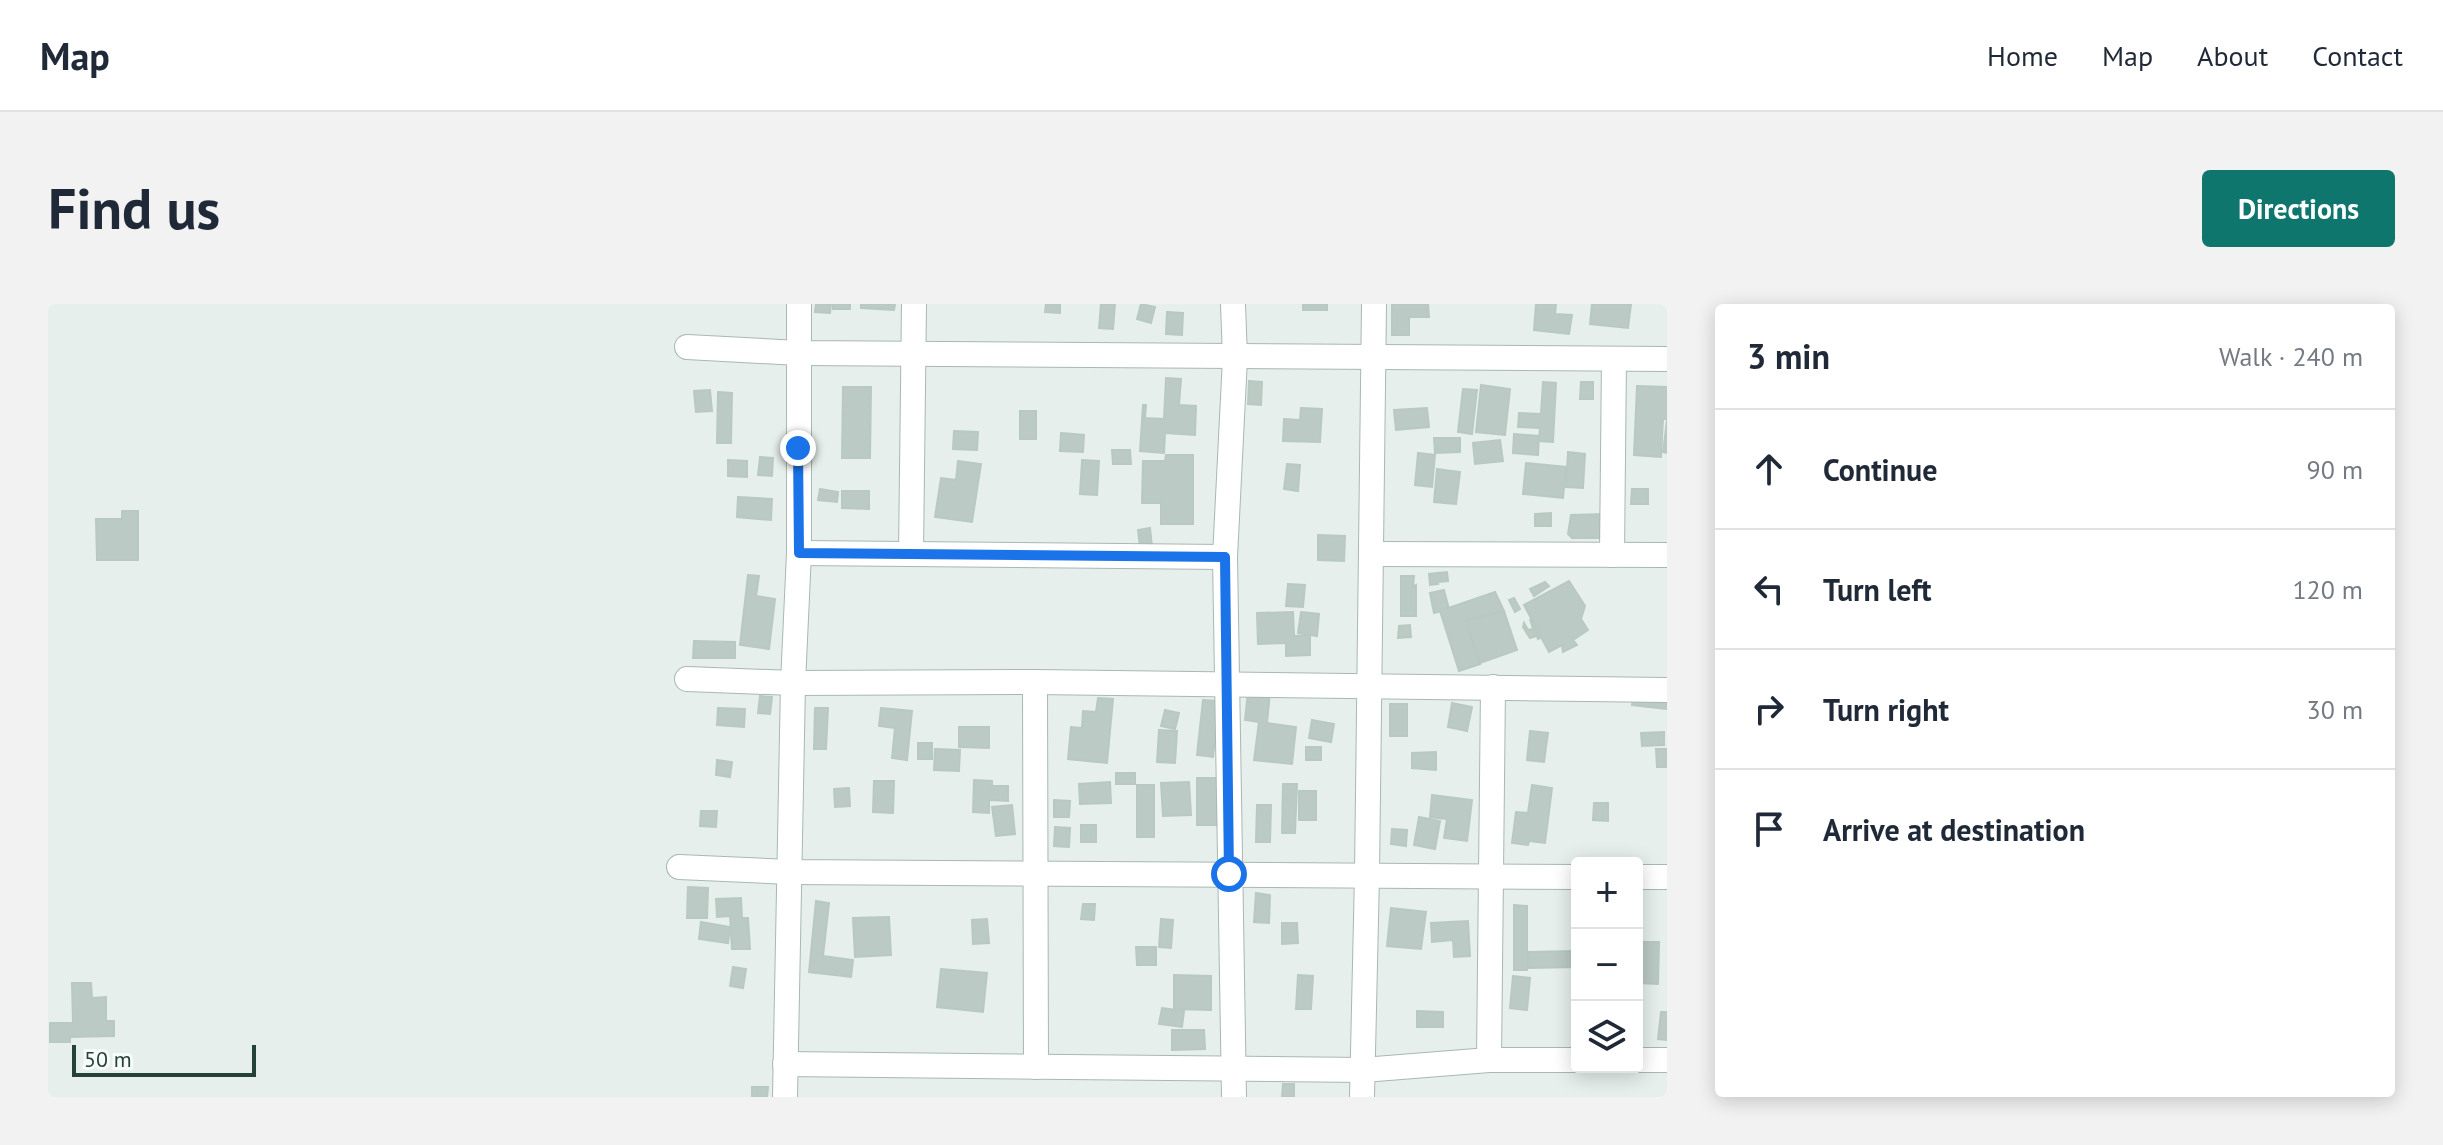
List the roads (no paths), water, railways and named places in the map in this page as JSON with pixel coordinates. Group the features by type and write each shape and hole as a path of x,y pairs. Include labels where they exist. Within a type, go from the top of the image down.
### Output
{"street":[{"path":"785,1097 793,683 799,553 799,304"},
{"path":"911,554 914,304"},
{"path":"1233,304 1235,358 1225,557 1225,685 1234,1097"},
{"path":"1362,1097 1374,304"},
{"path":"687,347 799,353 1667,359"},
{"path":"1612,555 1614,359"},
{"path":"799,553 1225,557"},
{"path":"1372,554 1667,555"},
{"path":"687,679 793,683 1035,682 1667,690"},
{"path":"1035,682 1036,1067"},
{"path":"1489,1060 1493,687"},
{"path":"679,867 790,872 1571,877"},
{"path":"1643,877 1667,877"},
{"path":"785,1064 1363,1070 1489,1060 1571,1060"},
{"path":"1643,1060 1667,1060"}]}
